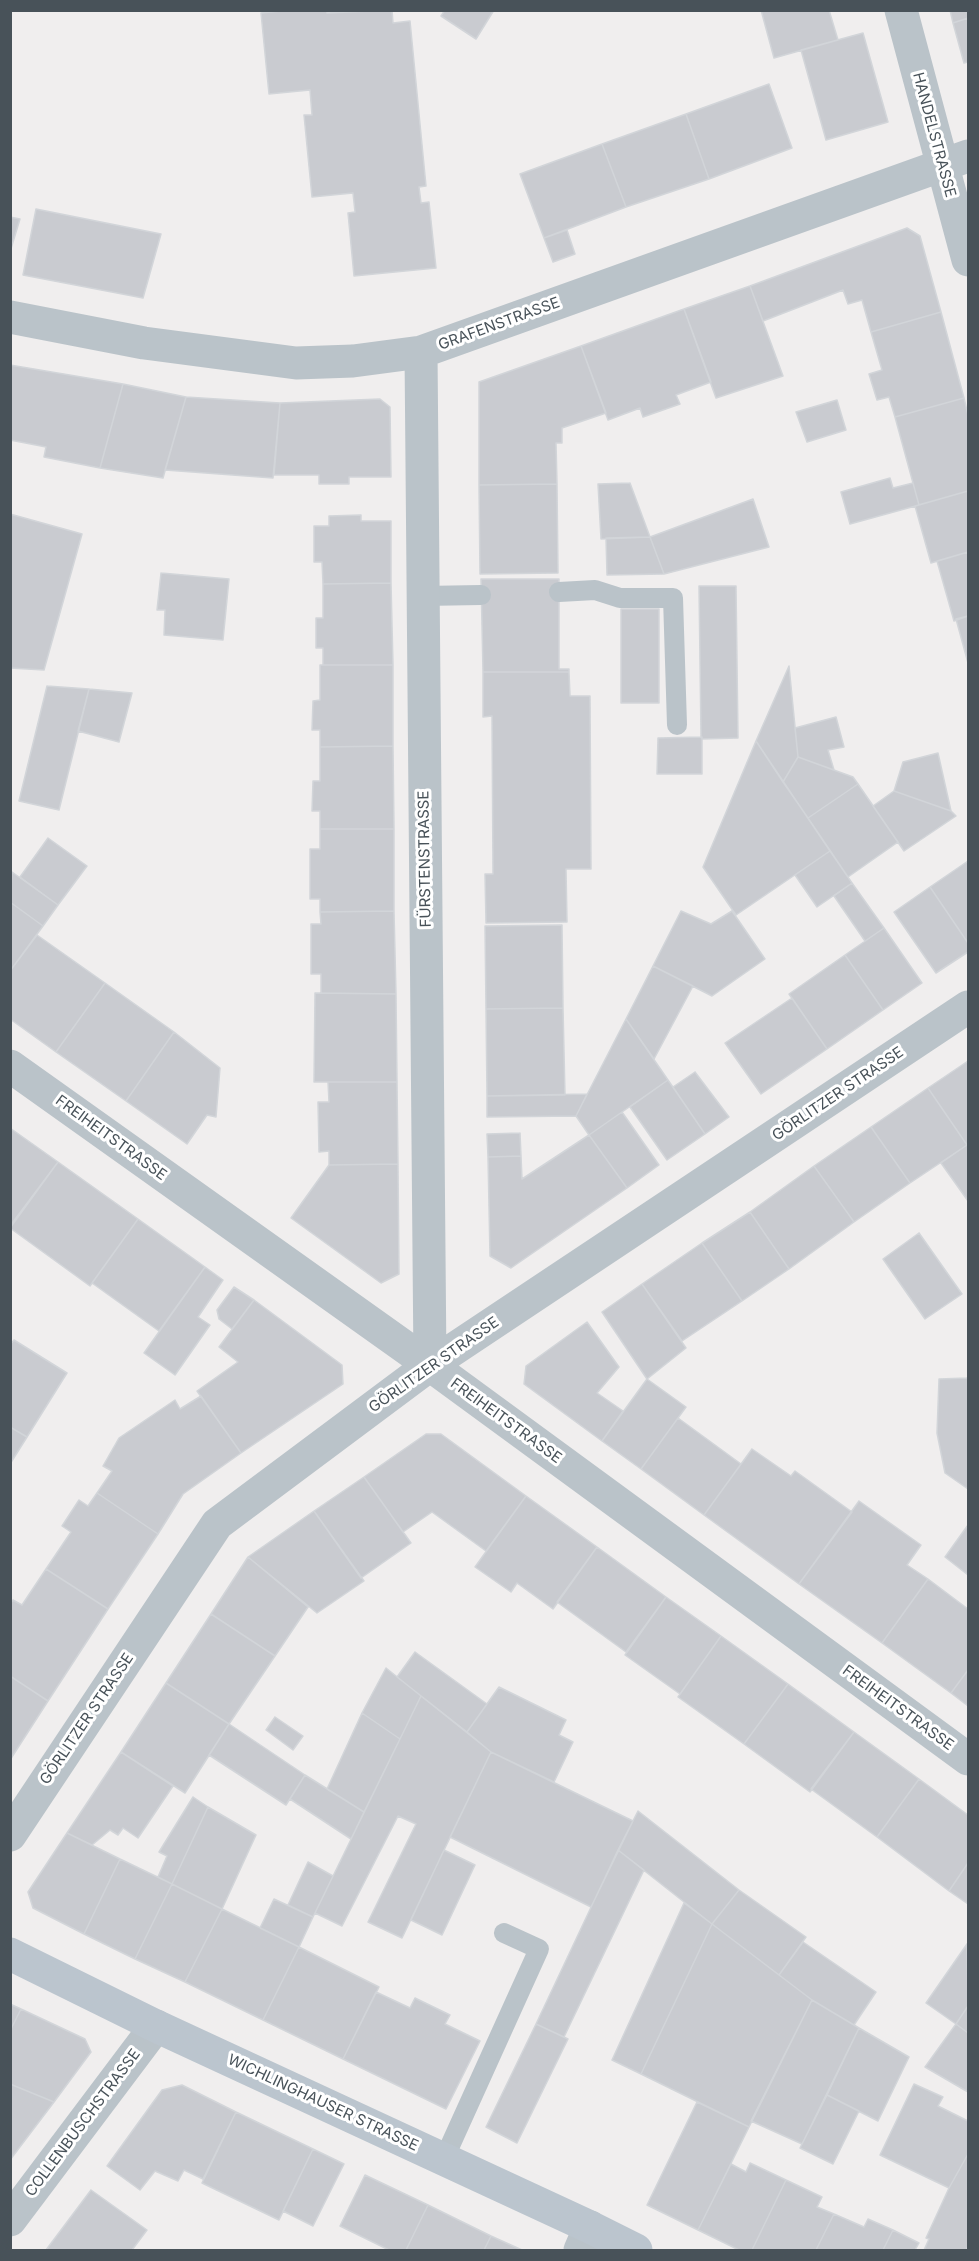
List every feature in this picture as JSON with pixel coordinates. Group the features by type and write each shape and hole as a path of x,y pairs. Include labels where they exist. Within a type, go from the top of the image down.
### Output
{"street":[{"name":"HANDELSTRASSE","path":"902,10 955,161 969,260"},
{"name":"GRAFENSTRASSE","path":"10,316 144,343 296,363 353,361 421,352 955,161"},
{"name":"FÜRSTENSTRASSE","path":"421,352 430,1365"},
{"name":"GÖRLITZER STRASSE","path":"10,1835 217,1524 430,1365 969,1007"},
{"name":"FREIHEITSTRASSE","path":"10,1066 430,1365 969,1760"},
{"name":"WICHLINGHAUSER STRASSE","path":"10,1954 156,2026 444,2159 585,2239 636,2250"},
{"name":"COLLENBUSCHSTRASSE","path":"10,2220 156,2026"}],"lane":[{"path":"558,592 596,591 620,598 673,598 677,725"},
{"path":"423,596 481,594"},
{"path":"444,2159 539,1949 504,1934"}],"building":[{"path":"326,10 327,13 392,10 393,23 410,21 426,186 419,187 421,203 429,202 436,268 354,276 348,213 355,212 353,193 312,197 304,115 312,115 310,90 269,94 261,13"},
{"path":"445,10 494,10 476,39 441,16"},
{"path":"761,10 829,10 838,40 774,58"},
{"path":"950,10 968,10 968,18 953,23"},
{"path":"968,18 968,62 964,63 953,23"},
{"path":"863,33 888,122 826,140 801,50"},
{"path":"769,84 792,148 709,179 686,114"},
{"path":"686,114 709,179 626,207 602,144"},
{"path":"602,144 626,207 544,238 520,174"},
{"path":"36,209 161,234 143,298 23,275"},
{"path":"10,217 20,219 10,252"},
{"path":"907,228 920,236 941,312 871,332 862,300 848,304 843,290 763,321 750,286"},
{"path":"567,230 575,254 553,262 544,238"},
{"path":"750,286 783,376 716,398 684,309"},
{"path":"684,309 711,382 676,395 680,404 643,417 640,408 608,420 581,346"},
{"path":"941,312 964,398 895,417 889,397 877,400 869,374 882,370 871,332"},
{"path":"581,346 606,413 562,428 562,443 556,443 557,484 479,485 479,382"},
{"path":"10,365 123,384 100,468 44,457 46,447 10,440"},
{"path":"123,384 186,397 163,478 100,468"},
{"path":"186,397 280,403 273,478 165,470"},
{"path":"964,398 968,415 968,491 919,505 895,417"},
{"path":"380,399 390,407 391,477 349,477 349,484 319,484 319,475 274,475 280,403"},
{"path":"837,400 846,430 807,442 796,412"},
{"path":"890,478 893,488 913,483 919,505 850,524 841,492"},
{"path":"630,483 650,537 601,539 598,484"},
{"path":"557,484 558,573 480,574 479,485"},
{"path":"968,491 968,552 931,563 915,506"},
{"path":"753,499 769,547 664,574 650,537"},
{"path":"10,514 82,534 44,670 10,668"},
{"path":"361,515 361,521 391,521 391,583 323,584 322,562 314,562 314,526 329,526 329,516"},
{"path":"650,537 664,574 607,575 606,538"},
{"path":"968,552 968,616 954,621 937,561"},
{"path":"161,573 229,579 223,640 164,635 165,610 157,610"},
{"path":"481,579 559,579 559,669 569,669 569,672 483,672"},
{"path":"391,583 393,665 323,665 323,648 316,648 316,618 323,618 323,584"},
{"path":"699,586 736,586 738,738 702,739 701,737"},
{"path":"621,609 659,609 659,703 621,703"},
{"path":"968,616 968,663 956,619"},
{"path":"320,665 393,665 393,746 320,747 320,730 312,730 313,701 320,700"},
{"path":"789,666 798,757 783,782 756,741"},
{"path":"483,672 569,672 570,696 590,696 591,869 566,869 567,922 486,923 485,874 493,874 492,716 483,717"},
{"path":"47,686 89,689 59,810 19,801"},
{"path":"89,689 132,693 119,742 78,731"},
{"path":"836,717 844,747 828,750 834,770 798,757 795,728"},
{"path":"702,737 702,774 657,774 658,738"},
{"path":"756,741 830,851 736,915 703,867"},
{"path":"393,746 394,829 320,829 320,811 312,811 313,781 320,781 320,747"},
{"path":"938,753 951,811 894,791 903,762"},
{"path":"798,757 853,777 858,784 808,818 783,782"},
{"path":"858,784 898,842 848,877 808,818"},
{"path":"894,791 951,811 956,816 904,851 873,806"},
{"path":"320,829 394,829 394,911 320,912 320,899 310,899 310,849 320,849"},
{"path":"48,838 87,866 58,905 20,877"},
{"path":"830,851 852,883 817,907 795,875"},
{"path":"968,861 968,943 930,887"},
{"path":"12,872 58,905 43,926 10,902"},
{"path":"852,883 884,928 865,941 834,896"},
{"path":"930,887 968,943 968,952 936,973 894,912"},
{"path":"10,902 43,926 10,971"},
{"path":"394,911 396,994 321,993 321,974 311,974 311,924 321,924 320,912"},
{"path":"681,911 711,924 732,911 765,959 712,996 653,966"},
{"path":"562,925 563,1008 486,1009 485,926"},
{"path":"884,928 922,983 883,1010 845,955"},
{"path":"37,935 105,983 56,1052 10,1019 10,971"},
{"path":"845,955 883,1010 827,1049 789,994"},
{"path":"653,966 693,986 654,1059 626,1019"},
{"path":"105,983 174,1032 126,1101 56,1052"},
{"path":"315,993 396,994 397,1082 314,1082"},
{"path":"792,998 827,1049 761,1094 725,1043"},
{"path":"563,1008 565,1095 487,1096 486,1009"},
{"path":"626,1019 668,1080 589,1135 576,1116"},
{"path":"174,1032 220,1068 216,1117 207,1115 187,1144 126,1101"},
{"path":"968,1061 968,1144 967,1145 928,1088"},
{"path":"695,1072 729,1117 705,1134 673,1087"},
{"path":"668,1080 705,1134 667,1160 630,1107"},
{"path":"328,1082 397,1082 398,1164 329,1165 329,1151 319,1152 318,1102 329,1102"},
{"path":"928,1088 967,1145 910,1183 871,1127"},
{"path":"587,1094 576,1116 487,1117 487,1096"},
{"path":"622,1112 659,1165 627,1188 589,1135"},
{"path":"871,1127 910,1183 854,1222 814,1166"},
{"path":"10,1128 58,1162 10,1226"},
{"path":"520,1133 521,1156 488,1157 487,1134"},
{"path":"589,1135 627,1188 511,1268 490,1256 488,1157 521,1156 522,1179"},
{"path":"967,1145 968,1147 968,1201 941,1163"},
{"path":"58,1162 138,1219 90,1286 10,1228"},
{"path":"398,1164 399,1274 381,1283 291,1218 329,1165"},
{"path":"814,1166 854,1222 789,1269 750,1212"},
{"path":"750,1212 789,1269 742,1301 702,1243"},
{"path":"138,1219 205,1267 159,1331 92,1283"},
{"path":"919,1233 962,1294 925,1319 883,1259"},
{"path":"702,1243 742,1301 682,1341 642,1284"},
{"path":"205,1267 223,1280 198,1317 210,1325 175,1375 144,1353"},
{"path":"642,1284 686,1348 647,1379 602,1312"},
{"path":"234,1287 254,1300 232,1329 219,1319 217,1310"},
{"path":"254,1300 342,1365 343,1384 241,1453 197,1391 238,1362 219,1347"},
{"path":"587,1322 619,1367 597,1393 623,1411 602,1441 524,1384 526,1366"},
{"path":"14,1340 67,1373 27,1437 10,1427 10,1345"},
{"path":"967,1378 968,1489 945,1473 937,1433 939,1379"},
{"path":"647,1379 686,1407 641,1469 602,1441"},
{"path":"201,1396 241,1453 183,1494 158,1534 97,1493 112,1471 103,1466 119,1438 175,1400 180,1409"},
{"path":"678,1418 741,1464 704,1515 641,1469"},
{"path":"10,1427 27,1437 10,1464"},
{"path":"426,1434 441,1434 526,1496 486,1551 432,1512 403,1532 364,1477"},
{"path":"752,1449 791,1476 795,1471 852,1512 799,1584 704,1515"},
{"path":"364,1477 411,1543 361,1578 314,1511"},
{"path":"97,1493 158,1534 108,1609 46,1569 71,1532 62,1526 79,1500 88,1506"},
{"path":"526,1496 597,1547 553,1609 517,1583 511,1592 475,1567"},
{"path":"859,1501 921,1545 907,1565 928,1579 882,1643 799,1584"},
{"path":"314,1511 364,1581 317,1613 248,1557"},
{"path":"968,1525 968,1575 945,1557"},
{"path":"597,1547 666,1597 626,1652 557,1602"},
{"path":"248,1557 308,1607 275,1656 211,1614"},
{"path":"46,1569 108,1609 48,1701 10,1676 10,1604 13,1600 22,1605"},
{"path":"928,1579 968,1609 968,1670 951,1693 882,1643"},
{"path":"666,1597 721,1636 680,1694 625,1655"},
{"path":"211,1614 275,1656 229,1724 166,1683"},
{"path":"721,1636 788,1684 744,1744 678,1697"},
{"path":"415,1652 487,1704 467,1732 397,1677"},
{"path":"386,1668 421,1696 400,1739 362,1713"},
{"path":"968,1670 968,1706 951,1693"},
{"path":"10,1676 48,1701 10,1760"},
{"path":"166,1683 229,1724 185,1793 121,1752"},
{"path":"788,1684 854,1732 810,1792 744,1744"},
{"path":"499,1687 566,1720 559,1735 573,1742 554,1782 491,1752 467,1732"},
{"path":"421,1696 491,1752 402,1938 368,1922 416,1824 398,1816 342,1926 315,1913"},
{"path":"362,1713 400,1739 364,1812 327,1789"},
{"path":"275,1717 303,1736 293,1750 266,1730"},
{"path":"229,1724 305,1775 286,1805 209,1755"},
{"path":"854,1732 919,1779 877,1837 811,1789"},
{"path":"121,1752 173,1786 138,1838 123,1828 118,1835 110,1830 92,1845 67,1833"},
{"path":"491,1752 633,1821 591,1907 450,1837"},
{"path":"305,1775 364,1812 351,1839 290,1799"},
{"path":"919,1779 968,1815 968,1863 949,1891 877,1837"},
{"path":"193,1797 208,1807 172,1884 158,1877 167,1856 159,1852"},
{"path":"208,1807 256,1835 222,1909 172,1884"},
{"path":"638,1811 739,1890 712,1924 618,1850"},
{"path":"67,1833 120,1859 84,1934 33,1908 28,1892"},
{"path":"444,1850 475,1865 442,1935 411,1920"},
{"path":"618,1850 644,1870 564,2037 536,2024"},
{"path":"120,1859 172,1884 135,1959 84,1934"},
{"path":"308,1862 333,1876 313,1917 288,1905"},
{"path":"968,1863 968,1904 949,1891"},
{"path":"172,1884 222,1909 185,1982 135,1959"},
{"path":"739,1890 806,1937 779,1975 712,1924"},
{"path":"274,1899 313,1917 299,1947 260,1928"},
{"path":"684,1903 712,1924 641,2074 612,2060"},
{"path":"222,1909 299,1947 263,2020 185,1982"},
{"path":"712,1924 812,2000 749,2127 641,2074"},
{"path":"803,1942 876,1992 854,2025 812,2000 779,1975"},
{"path":"967,1944 968,2006 956,2024 926,2003"},
{"path":"299,1947 379,1987 343,2059 263,2020"},
{"path":"376,1992 410,2008 415,1998 450,2015 445,2024 480,2041 446,2109 343,2059"},
{"path":"812,2000 859,2028 802,2144 751,2121"},
{"path":"10,2004 21,2009 10,2031"},
{"path":"968,2006 968,2033 956,2024"},
{"path":"21,2009 85,2039 91,2052 54,2102 10,2084 10,2031"},
{"path":"536,2024 568,2039 517,2143 486,2127"},
{"path":"956,2024 968,2033 968,2092 925,2067"},
{"path":"859,2028 909,2057 878,2121 827,2095"},
{"path":"10,2084 54,2102 10,2160"},
{"path":"914,2084 943,2097 938,2106 968,2121 968,2154 949,2188 880,2155"},
{"path":"182,2085 236,2112 203,2179 184,2170 178,2181 155,2171 140,2190 107,2166 162,2090"},
{"path":"827,2095 859,2111 833,2164 800,2148"},
{"path":"697,2102 749,2127 698,2230 647,2205"},
{"path":"236,2112 313,2149 279,2220 202,2183"},
{"path":"313,2149 344,2164 313,2226 283,2211"},
{"path":"968,2154 968,2246 966,2250 924,2250 929,2239 926,2238"},
{"path":"750,2163 786,2180 752,2250 739,2250 698,2230 731,2164 746,2172"},
{"path":"365,2175 428,2205 406,2250 389,2250 340,2226"},
{"path":"786,2180 822,2197 817,2207 834,2214 816,2250 752,2250"},
{"path":"91,2190 147,2230 132,2250 46,2250"},
{"path":"428,2205 491,2236 484,2250 406,2250"},
{"path":"834,2214 864,2227 868,2219 893,2230 883,2250 816,2250"},
{"path":"893,2230 919,2243 915,2250 883,2250"},
{"path":"491,2236 522,2250 484,2250"}]}
